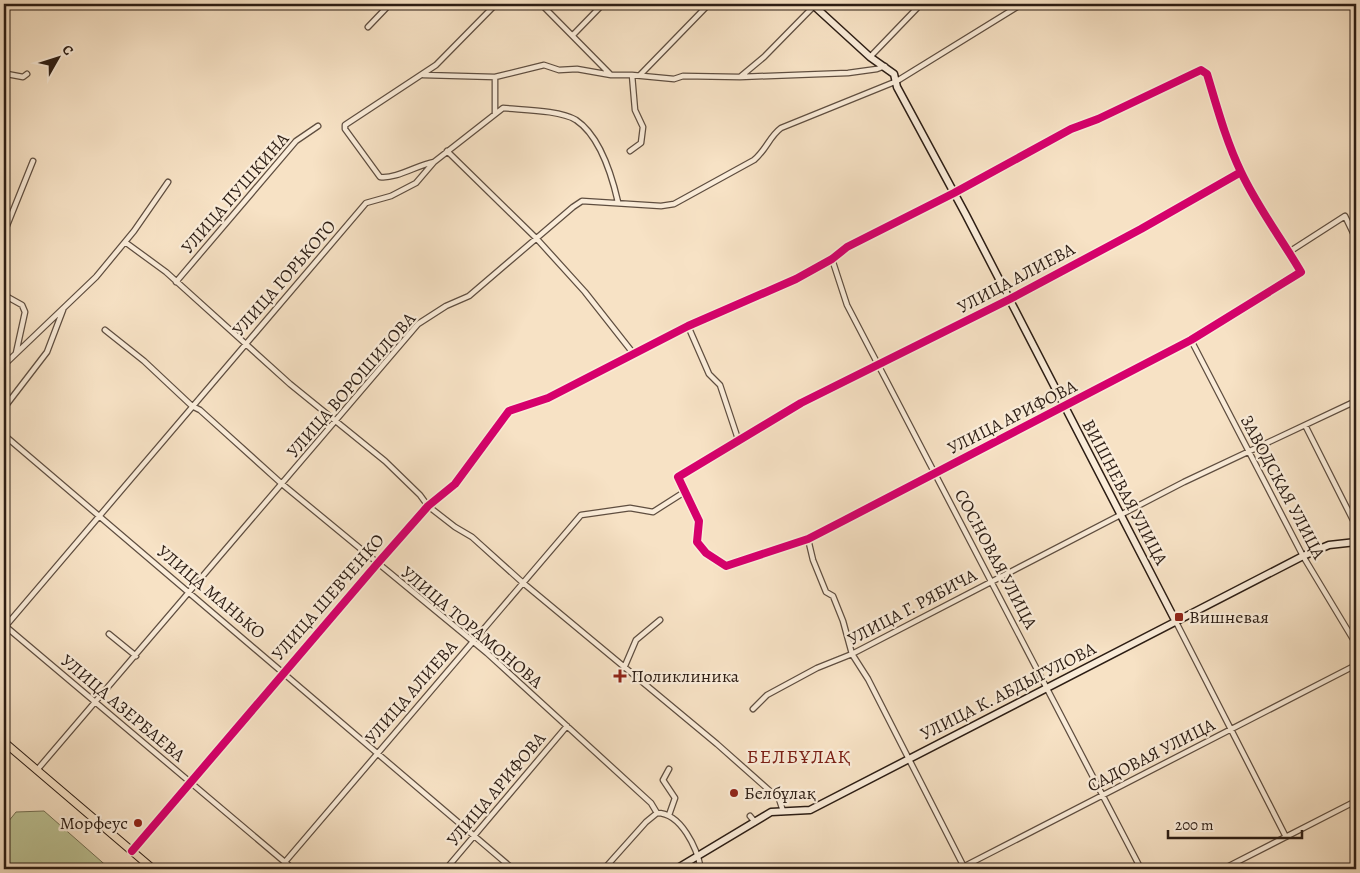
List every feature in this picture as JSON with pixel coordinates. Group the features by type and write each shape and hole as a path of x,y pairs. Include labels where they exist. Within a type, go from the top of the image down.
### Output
{"main road":[{"path":"4,742 153,869"}],"street":[{"path":"368,27 390,4"},
{"path":"434,162 420,164 388,178 380,177 345,129 345,125 436,65 496,4"},
{"path":"541,4 611,75"},
{"path":"573,36 603,4"},
{"path":"640,75 709,4"},
{"path":"740,77 764,57 814,4 870,57 885,66"},
{"path":"870,57 921,4"},
{"name":"УЛИЦА ВОРОШИЛОВА","path":"37,770 97,703 418,324 468,296 537,239 573,206 582,201 661,206 674,204 754,160 766,150 774,133 781,128 897,81 1022,4"},
{"path":"422,75 495,76 544,65 559,70 577,69 611,75 640,75 674,79 683,76 740,77 848,72 877,69 885,66"},
{"name":"ВИШНЕВАЯ УЛИЦА","path":"885,66 894,74 897,88 1010,299 1286,837"},
{"name":"УЛИЦА ШЕВЧЕНКО","path":"132,851 283,672 428,506 455,484 509,411 548,398 688,326 796,279 832,259 847,247 954,193 1071,129 1098,119 1201,70 1207,74 1229,143 1241,172"},
{"path":"4,80 7,74 23,77 27,74"},
{"path":"630,151 641,143 643,127 635,110 632,75"},
{"path":"495,76 495,114"},
{"name":"УЛИЦА ГОРЬКОГО","path":"4,626 328,249 359,209 366,203 406,190 416,183 434,162 503,108 562,115 575,120 585,129 602,154 611,174 618,202"},
{"name":"УЛИЦА ПУШКИНА","path":"176,282 296,141 318,126"},
{"path":"447,151 537,239 584,292 633,353"},
{"path":"4,234 33,161"},
{"path":"1241,172 1263,213 1289,252 1345,216 1356,239"},
{"name":"УЛИЦА АЛИЕВА","path":"279,869 581,515 630,508 653,512 686,491 678,477 801,403 1010,299 1141,229 1241,172"},
{"path":"4,365 96,277 125,242 168,182"},
{"path":"125,242 176,282 290,384 337,420 409,483 428,506 455,527 472,537 522,582 746,770 779,800 783,811"},
{"name":"УЛИЦА АРИФОВА","path":"686,491 699,521 697,542 706,553 726,566 808,539 1191,340 1301,272 1289,252"},
{"name":"СОСНОВАЯ УЛИЦА","path":"832,259 847,305 880,365 1141,869"},
{"path":"4,295 22,305 25,312 16,354"},
{"path":"4,408 47,352 63,308"},
{"path":"688,326 709,374 720,385 739,442"},
{"name":"УЛИЦА ТОРАМОНОВА","path":"105,330 144,361 192,406 200,410 282,484 472,642 651,803 657,813"},
{"name":"ЗАВОДСКАЯ УЛИЦА","path":"1191,340 1303,556 1356,644"},
{"name":"УЛИЦА Г. РЯБИЧА","path":"753,708 767,695 817,668 852,654 992,580 1248,451 1356,401"},
{"path":"1305,426 1356,526"},
{"name":"УЛИЦА МАНЬКО","path":"4,435 513,869"},
{"path":"808,539 813,560 826,592 833,596 843,621 852,654 868,678 963,869"},
{"name":"УЛИЦА К. АБДЫГУЛОВА","path":"676,869 771,812 810,810 1303,556 1329,546 1356,542"},
{"path":"624,668 636,640 660,620"},
{"name":"УЛИЦА АЗЕРБАЕВА","path":"4,626 293,869"},
{"path":"109,634 136,656"},
{"name":"САДОВАЯ УЛИЦА","path":"963,869 1103,795 1355,667"},
{"name":"УЛИЦА АРИФОВА","path":"446,869 567,726"},
{"path":"669,769 663,780 675,798 669,815"},
{"path":"1223,869 1356,801"},
{"path":"604,869 657,813 669,815 676,819 698,856 701,869"},
{"path":"750,816 755,822"}],"green space":[{"path":"44,811 110,869 4,869 4,827 16,812"}],"cycle path":[{"path":"132,851 428,506 455,484 509,411 548,398 688,326 796,279 832,259 847,247 954,193 1071,129 1098,119 1201,70 1207,74 1226,136 1241,172 1262,210 1301,272 1191,340 808,539 726,566 706,553 697,542 699,521 678,477 801,403 1010,299 1141,229 1241,172"}],"place":[{"name":"Вишневая","path":"1179,617"},
{"name":"Поликлиника","path":"620,676"},
{"name":"Белбұлақ","path":"734,793"},
{"name":"Морфеус","path":"138,823"}],"district":[{"name":"БЕЛБҰЛАҚ","path":"799,756"}]}
